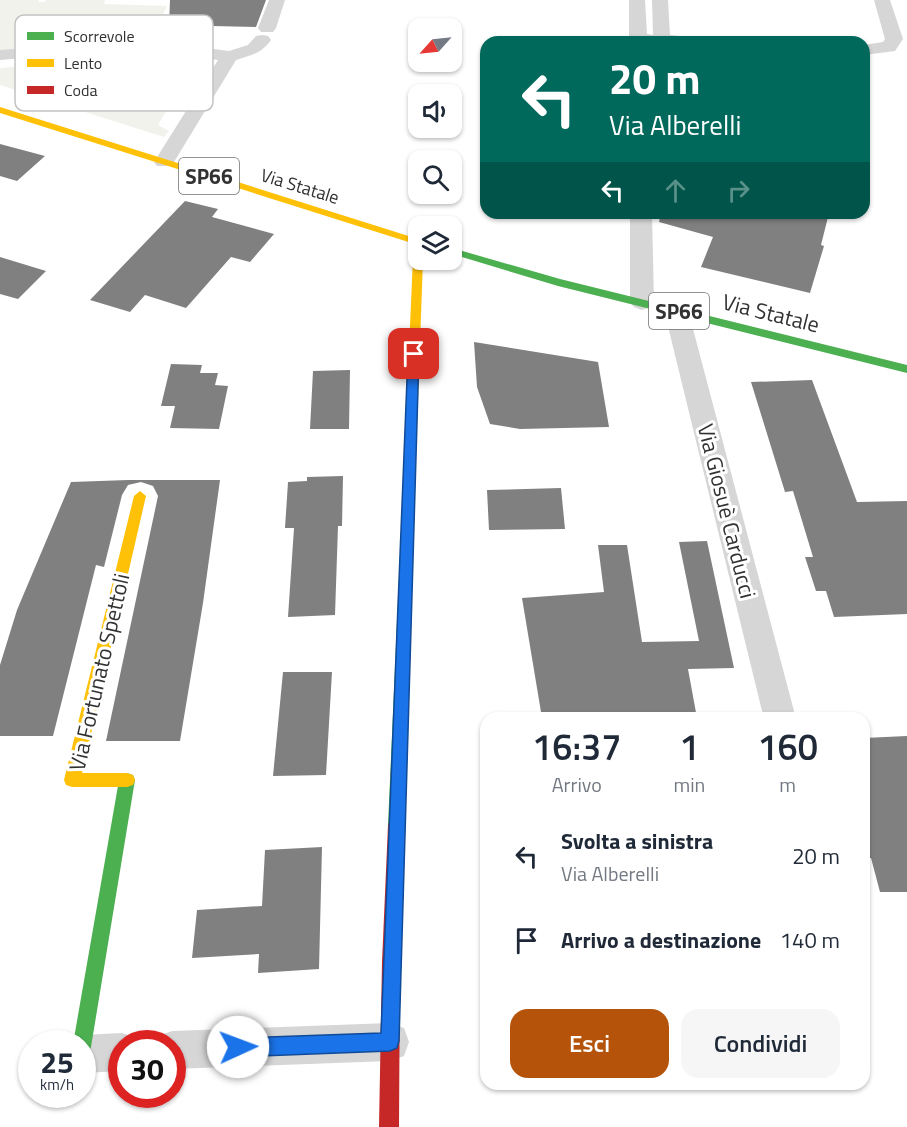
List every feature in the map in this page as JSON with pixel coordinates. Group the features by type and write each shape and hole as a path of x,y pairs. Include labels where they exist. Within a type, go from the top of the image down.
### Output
{"street":[{"path":"213,54 229,56 254,49 264,34 277,0"},
{"path":"637,0 638,36"},
{"path":"660,0 662,36"},
{"path":"870,49 889,47 894,39 882,0"},
{"path":"0,55 15,54"},
{"path":"213,82 229,56"},
{"name":"Via Statale","path":"0,110 408,239"},
{"path":"164,162 195,111"},
{"path":"641,219 642,302"},
{"name":"Via Statale","path":"462,254 558,282 907,369"},
{"path":"389,1127 390,1041 418,270"},
{"name":"Via Giosuè Carducci","path":"676,310 778,711"},
{"name":"Via Fortunato Spettoli","path":"85,1030 127,780 72,780 140,495"},
{"path":"186,1049 390,1041"}],"shaded area":[{"path":"0,0 44,2 46,0 105,0 104,4 167,6 163,15 15,15 15,54 0,55"},
{"path":"15,67 15,90 0,85 0,68"},
{"path":"82,111 166,111 158,125 169,131 164,137"}],"building":[{"path":"170,0 266,0 256,27 213,26 213,15 169,15"},
{"path":"0,144 45,156 17,181 0,176"},
{"path":"185,201 218,209 212,217 274,234 250,262 231,257 186,308 145,295 130,312 90,300"},
{"path":"660,219 828,219 821,245 824,246 810,293 701,267 713,237 659,222"},
{"path":"0,257 46,271 18,299 0,294"},
{"path":"474,342 598,362 609,427 520,429 490,424 477,387"},
{"path":"171,364 202,365 200,373 218,373 215,385 228,386 219,429 170,428 175,406 161,406"},
{"path":"350,370 349,429 310,429 313,371"},
{"path":"812,380 857,502 907,501 907,614 834,617 826,591 816,591 805,557 813,557 793,491 785,492 751,382"},
{"path":"343,476 342,526 338,526 335,615 288,617 294,528 285,528 288,482 307,481 307,477"},
{"path":"220,480 203,603 180,741 106,741 158,496 153,486 141,482 128,485 122,495 104,567 96,565 53,736 0,736 0,665 17,610 71,482"},
{"path":"561,488 565,529 489,530 487,490"},
{"path":"707,541 734,668 688,669 696,712 541,712 522,598 604,592 598,545 627,545 642,642 699,641 679,542"},
{"path":"283,672 332,672 326,775 273,776"},
{"path":"907,736 907,892 880,892 870,858 870,738"},
{"path":"322,847 319,969 258,973 259,954 192,958 197,910 262,906 265,850"}],"traffic: fast":[{"path":"462,254 558,282 907,369"},
{"path":"396,825 408,509"},
{"path":"85,1030 127,780"}],"traffic: slow":[{"path":"0,110 408,239"},
{"path":"408,509 417,270"},
{"path":"127,780 72,780 140,496"}],"traffic: jam":[{"path":"389,1127 391,962 396,825"}],"route":[{"path":"238,1047 390,1041 414,354"}]}
